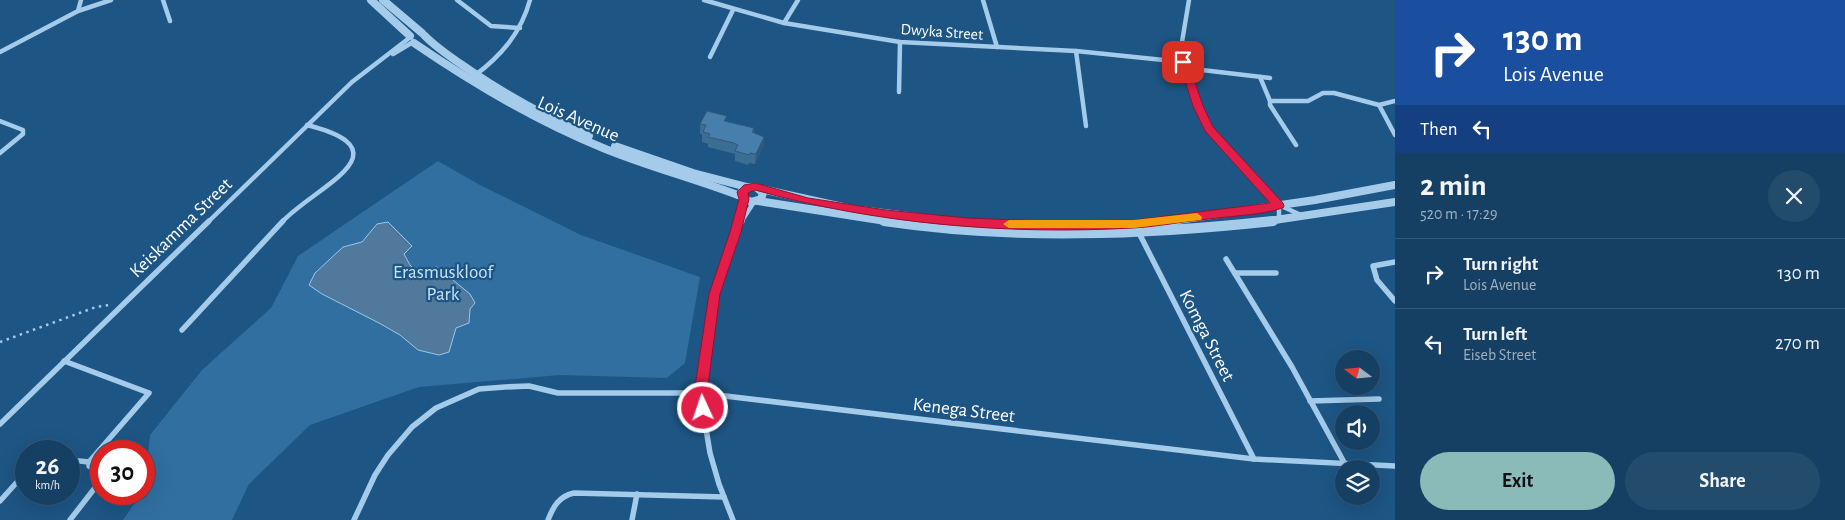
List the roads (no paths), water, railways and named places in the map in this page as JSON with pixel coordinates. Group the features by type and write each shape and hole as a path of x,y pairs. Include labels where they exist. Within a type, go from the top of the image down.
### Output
{"street":[{"path":"78,11 81,0"},
{"path":"0,52 78,11 111,0"},
{"path":"163,0 170,21"},
{"name":"Lois Avenue","path":"371,0 411,40 469,80 516,108 560,130 632,159 756,202 958,230 1078,234 1139,233 1279,221 1395,202"},
{"name":"Lois Avenue","path":"383,0 424,35 476,75 520,103 608,144 693,173 839,207 932,219 1044,225 1134,224 1322,200 1395,185"},
{"path":"457,0 491,26 520,28"},
{"path":"469,80 494,59 520,28 527,13 530,0"},
{"name":"Dwyka Street","path":"704,0 784,23 900,42 1076,51 1183,62"},
{"path":"784,23 798,0"},
{"path":"983,0 997,47"},
{"path":"1189,0 1182,42 1183,62 1208,129 1279,206 1306,217"},
{"path":"710,56 734,10"},
{"path":"411,40 422,41 424,35"},
{"name":"Keiskamma Street","path":"0,424 352,82 385,56 411,40"},
{"path":"899,92 900,42"},
{"path":"1076,51 1086,126"},
{"path":"1185,68 1270,78"},
{"path":"1260,77 1270,100 1270,105 1296,145"},
{"path":"1270,100 1308,101 1323,93 1334,93 1379,105 1395,101"},
{"path":"1379,105 1395,135"},
{"path":"0,121 23,130 23,134 0,153"},
{"path":"182,330 294,209 348,170 355,157 354,150 343,136 307,125"},
{"path":"733,520 710,453 700,393 714,294 735,232 743,198 742,192 747,187"},
{"path":"735,232 756,202 763,196 761,190"},
{"path":"1279,206 1279,221"},
{"name":"Komga Street","path":"1134,224 1254,459"},
{"path":"1226,259 1343,460"},
{"path":"1395,262 1373,266 1375,276 1395,301"},
{"path":"1234,272 1276,273"},
{"path":"64,361 149,393 89,462 88,466 90,467"},
{"name":"Kenega Street","path":"354,520 388,455 412,427 424,417 436,408 479,389 529,386 568,393 700,393 1254,459 1335,463"},
{"path":"1310,401 1378,399"},
{"path":"80,461 89,462"},
{"name":"Kenega Street","path":"1380,465 1395,466"},
{"path":"0,501 15,484"},
{"path":"70,520 90,494"},
{"path":"548,520 556,504 567,494 724,497"},
{"path":"632,520 637,494"}],"park label":[{"name":"Erasmuskloof Park","path":"443,282"}]}
